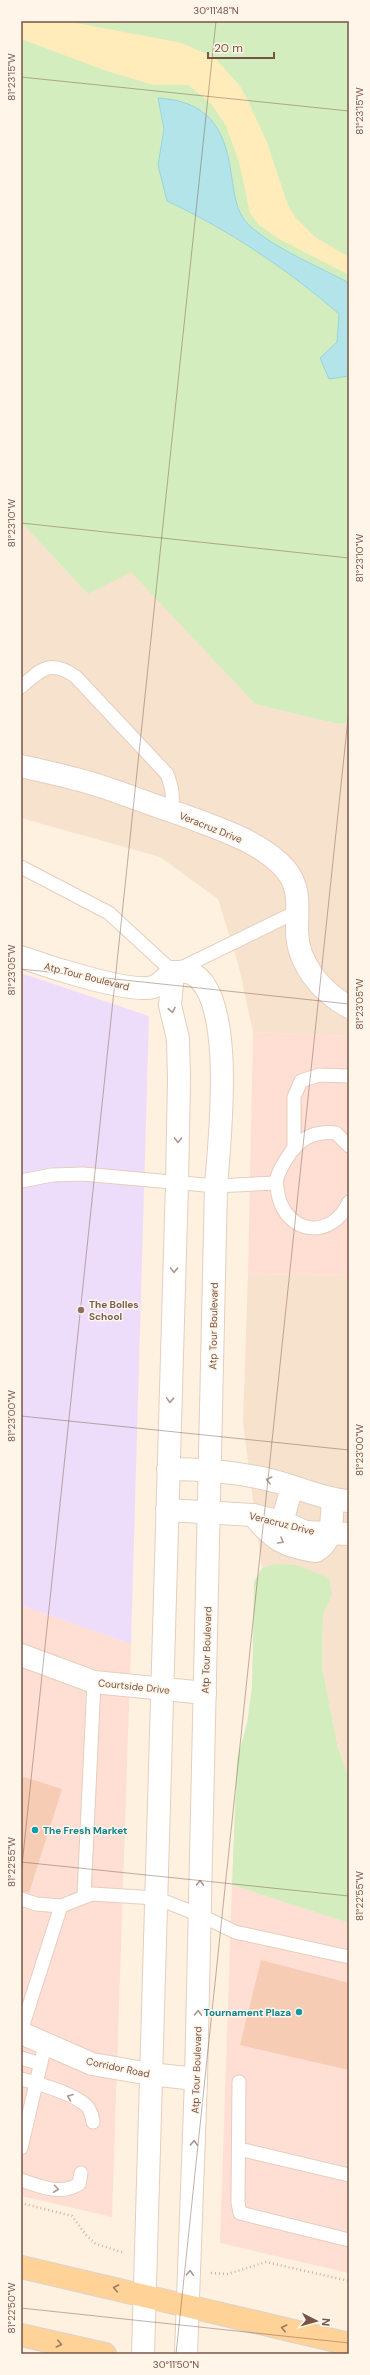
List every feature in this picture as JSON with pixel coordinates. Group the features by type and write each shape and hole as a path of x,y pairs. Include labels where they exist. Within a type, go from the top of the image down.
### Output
{"main road":[{"path":"21,2267 146,2294 349,2344"},
{"path":"21,2335 105,2354"}],"street":[{"name":"Veracruz Drive","path":"21,766 97,785 171,811 228,832 273,858 286,870 295,885 298,911 297,932 300,950 309,970 324,990 349,1007"},
{"name":"Atp Tour Boulevard","path":"21,957 61,970 139,989 154,987 173,972 191,973 203,985 213,1006 221,1040 222,1079 216,1186 211,1470 196,2079 186,2354"},
{"path":"143,2354 146,2294 150,2074 177,1183 179,1079 178,1039 170,1005 173,972"},
{"path":"168,1469 211,1470 249,1475 341,1501 339,1534 316,1551 301,1549 284,1544 267,1533 253,1515"},
{"path":"282,1522 292,1487"},
{"name":"Veracruz Drive","path":"167,1510 210,1511 253,1515 282,1522 305,1532 339,1534"},
{"name":"Courtside Drive","path":"21,1655 94,1682 162,1690 205,1693"},
{"name":"Corridor Road","path":"21,2032 43,2054 150,2074 196,2079"}],"lane":[{"path":"21,687 41,669 52,667 67,671 76,677 167,774 172,788 173,802 171,811"},
{"path":"21,867 108,913 173,972 298,911"},
{"path":"294,1149 294,1097 301,1081 319,1075 349,1076"},
{"path":"349,1146 336,1133 316,1134 302,1139 283,1164 276,1183 280,1205 295,1222 303,1226 327,1227 343,1215 349,1202"},
{"path":"21,1181 52,1175 83,1174 216,1186 276,1183"},
{"path":"84,1895 94,1682"},
{"path":"21,1899 36,1904 61,1906 84,1895 156,1898 200,1915 235,1932 349,1957"},
{"path":"21,2032 61,1906"},
{"path":"21,2058 43,2054 37,2083 26,2106 22,2141"},
{"path":"21,2079 37,2083 83,2103 92,2112 93,2122"},
{"path":"239,2082 238,2202 240,2213 349,2240"},
{"path":"239,2149 349,2174"},
{"path":"21,2180 57,2191 71,2189 78,2184 81,2173"}],"shaded area":[{"path":"21,522 88,594 131,571 255,704 338,724 349,723 349,1036 253,1032 239,967 218,899 160,857 21,818"},
{"name":"The Bolles School","path":"21,973 149,1016 131,1644 21,1605"},
{"path":"253,1032 349,1036 349,1276 248,1274"},
{"path":"248,1274 349,1276 349,1777 338,1748 322,1667 323,1615 332,1595 274,1564 262,1568 243,1422"},
{"path":"21,1605 131,1644 112,2217 21,2196"},
{"name":"Tournament Plaza","path":"232,1885 349,1923 349,2273 220,2243"}],"green space":[{"path":"21,21 349,21 349,723 338,724 255,704 131,572 88,594 21,522"},
{"path":"274,1564 296,1565 329,1578 332,1595 323,1615 322,1667 338,1748 349,1777 349,1923 232,1885 237,1760 247,1723 252,1687 254,1582 262,1568"}],"sand":[{"path":"21,21 66,21 182,43 215,58 240,86 248,101 266,140 288,205 295,217 315,237 349,257 349,275 279,239 259,225 250,213 239,162 226,126 212,105 201,95 188,85 153,85 104,70 21,39"}],"water":[{"path":"158,98 175,100 189,104 210,118 223,141 228,155 234,193 238,207 244,220 249,225 271,242 349,283 349,376 329,379 320,358 337,342 339,314 299,281 257,252 213,225 167,201 158,165 164,129"}],"building":[{"name":"The Fresh Market","path":"21,1776 62,1789 29,1893 21,1891"},
{"name":"Tournament Plaza","path":"261,1960 349,1983 349,2070 240,2045"}],"place":[{"name":"The Bolles School","path":"81,1310"},
{"name":"The Fresh Market","path":"35,1830"},
{"name":"Tournament Plaza","path":"299,2012"}]}
